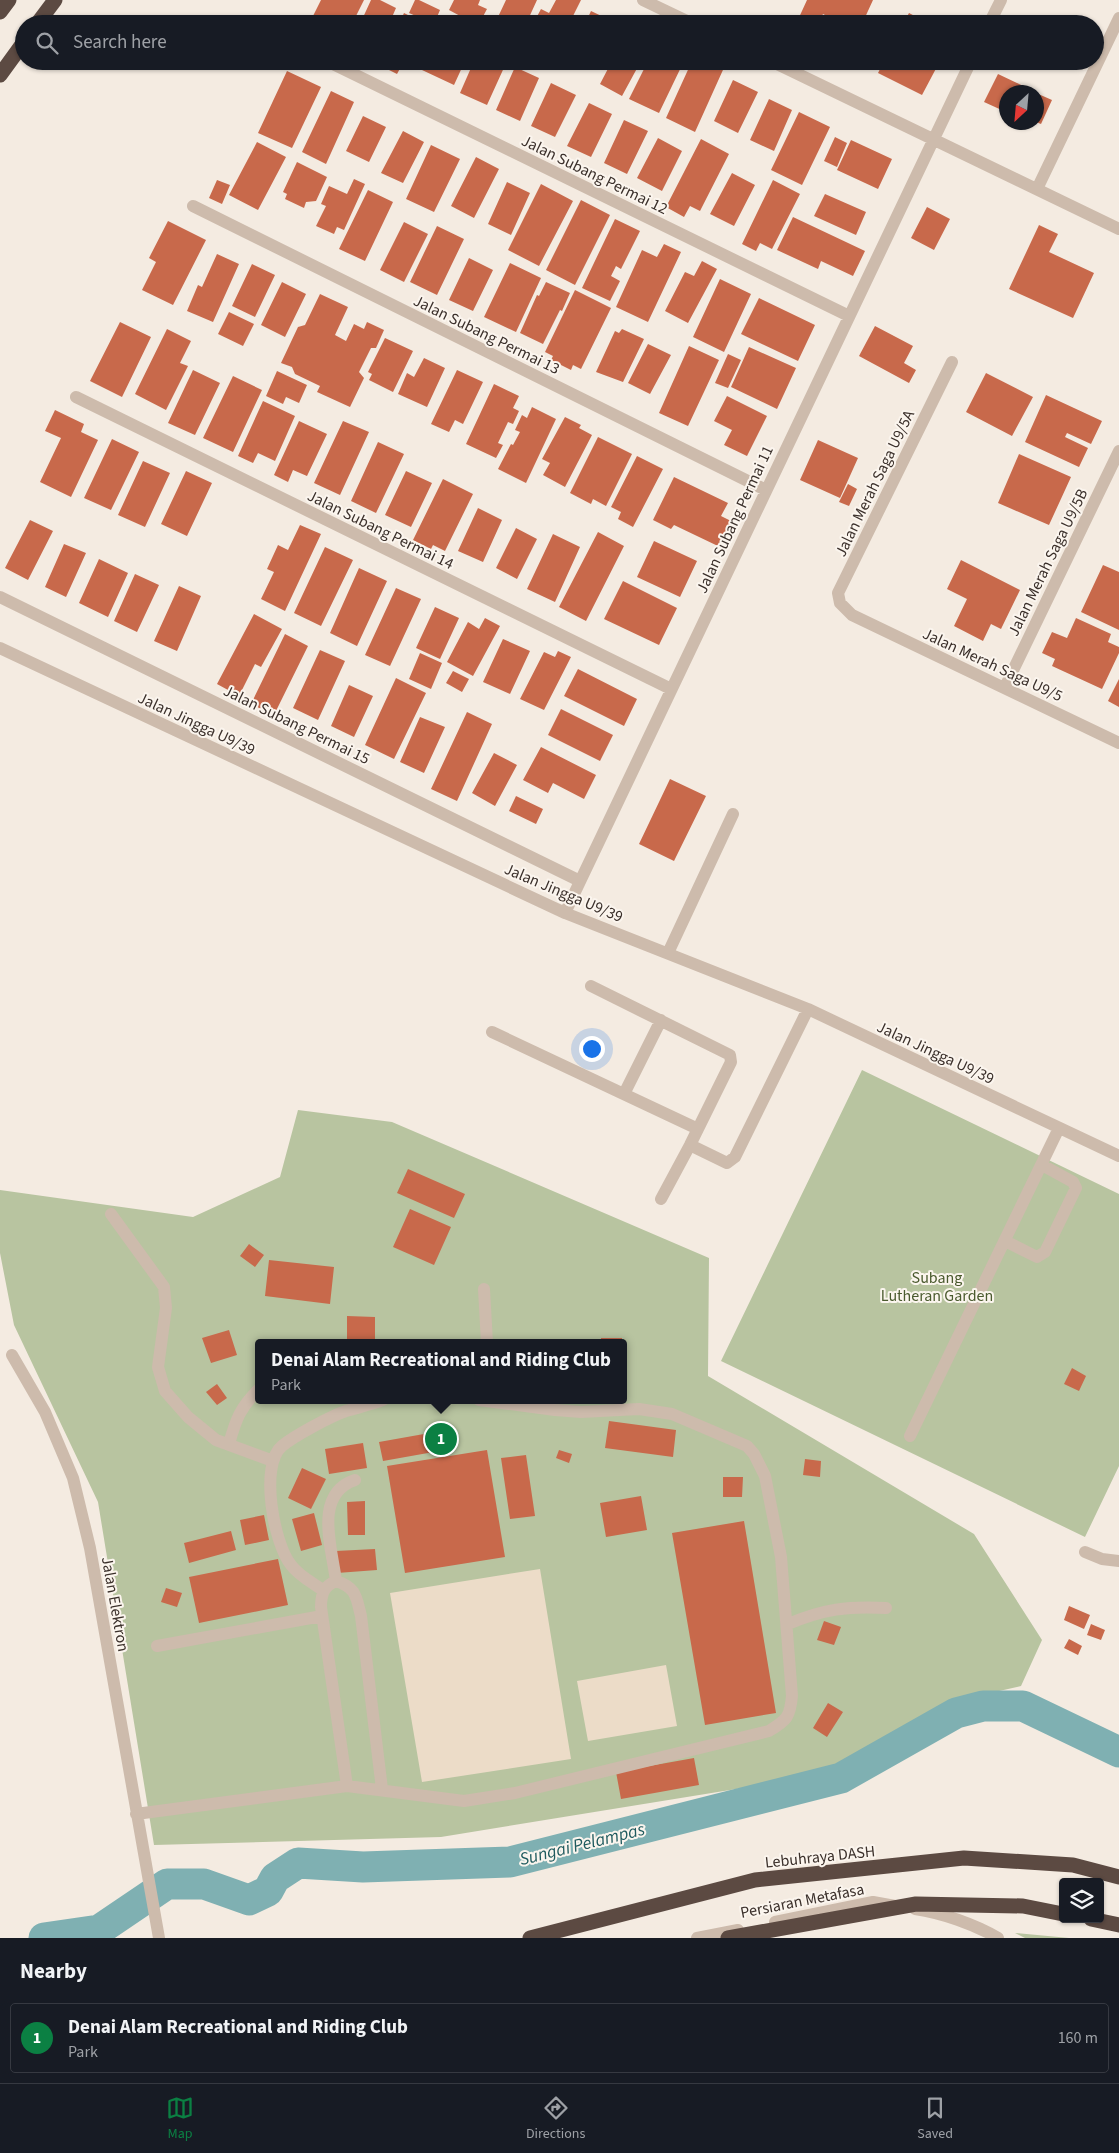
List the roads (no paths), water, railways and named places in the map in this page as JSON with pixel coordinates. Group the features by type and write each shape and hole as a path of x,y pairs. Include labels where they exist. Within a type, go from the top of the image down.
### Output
{"highway":[{"path":"0,12 9,0"},
{"path":"44,15 55,0"},
{"path":"0,75 15,54"},
{"name":"Lebuhraya DASH","path":"530,1938 755,1880 964,1858 1073,1865 1119,1878"},
{"path":"728,1938 916,1904 1023,1906 1059,1913"},
{"path":"1104,1922 1119,1925"}],"street":[{"path":"643,0 674,15"},
{"path":"994,15 1001,0"},
{"path":"1104,49 1119,18"},
{"name":"Jalan Subang Permai 12","path":"345,70 848,316"},
{"path":"790,70 1119,229"},
{"name":"Jalan Subang Permai 11","path":"565,913 967,70"},
{"path":"1037,189 1094,70"},
{"name":"Jalan Subang Permai 13","path":"194,206 766,490"},
{"name":"Jalan Merah Saga U9/5A","path":"852,615 840,603 838,593 952,362"},
{"name":"Jalan Subang Permai 14","path":"76,397 671,689"},
{"name":"Jalan Merah Saga U9/5B","path":"1005,687 1119,451"},
{"name":"Jalan Subang Permai 15","path":"0,597 580,881"},
{"name":"Jalan Merah Saga U9/5","path":"852,615 1119,743"},
{"name":"Jalan Jingga U9/39","path":"0,648 565,913 808,1010 1119,1156"},
{"path":"668,953 733,814"},
{"path":"591,986 730,1055 730,1062 690,1145 661,1198"},
{"path":"690,1145 727,1163 735,1157 808,1010"},
{"path":"624,1094 661,1020"},
{"path":"492,1032 698,1128"},
{"path":"910,1436 1059,1128"},
{"path":"1005,1241 1037,1257 1041,1256 1076,1188 1073,1182 1042,1165"},
{"path":"111,1214 164,1287 166,1308 158,1367 165,1391 188,1417 216,1440 273,1461"},
{"path":"484,1289 487,1339"},
{"name":"Jalan Elektron","path":"12,1355 45,1412 73,1478 90,1548 159,1938"},
{"path":"229,1444 236,1417 244,1404 255,1393"},
{"path":"324,1591 291,1566 280,1548 275,1530 270,1477 273,1461 280,1447 292,1439 345,1412 373,1404"},
{"path":"136,1814 347,1786 464,1801 515,1793 769,1731 786,1720 791,1710 792,1696 788,1624 781,1557 765,1476 754,1454 747,1446 672,1414 638,1409 581,1412 510,1404"},
{"path":"336,1581 329,1526 329,1506 339,1488 355,1480"},
{"path":"1085,1552 1102,1559 1119,1561"},
{"path":"347,1786 322,1616 321,1597 331,1583 336,1581 348,1585 355,1593 361,1616 382,1789"},
{"path":"788,1624 816,1612 854,1606 886,1608"},
{"path":"157,1646 322,1616"},
{"name":"Persiaran Metafasa","path":"697,1938 873,1902 926,1910 984,1930 998,1938"}],"waterway":[{"name":"Sungai Pelampas","path":"44,1938 99,1930 167,1884 204,1884 249,1900 268,1891 275,1878 298,1863 363,1867 510,1862 841,1778 956,1713 983,1706 1023,1706 1119,1752"}],"place":[{"name":"Denai Alam Recreational and Riding Club","path":"441,1439"}],"park label":[{"name":"Subang Lutheran Garden","path":"937,1286"}]}
